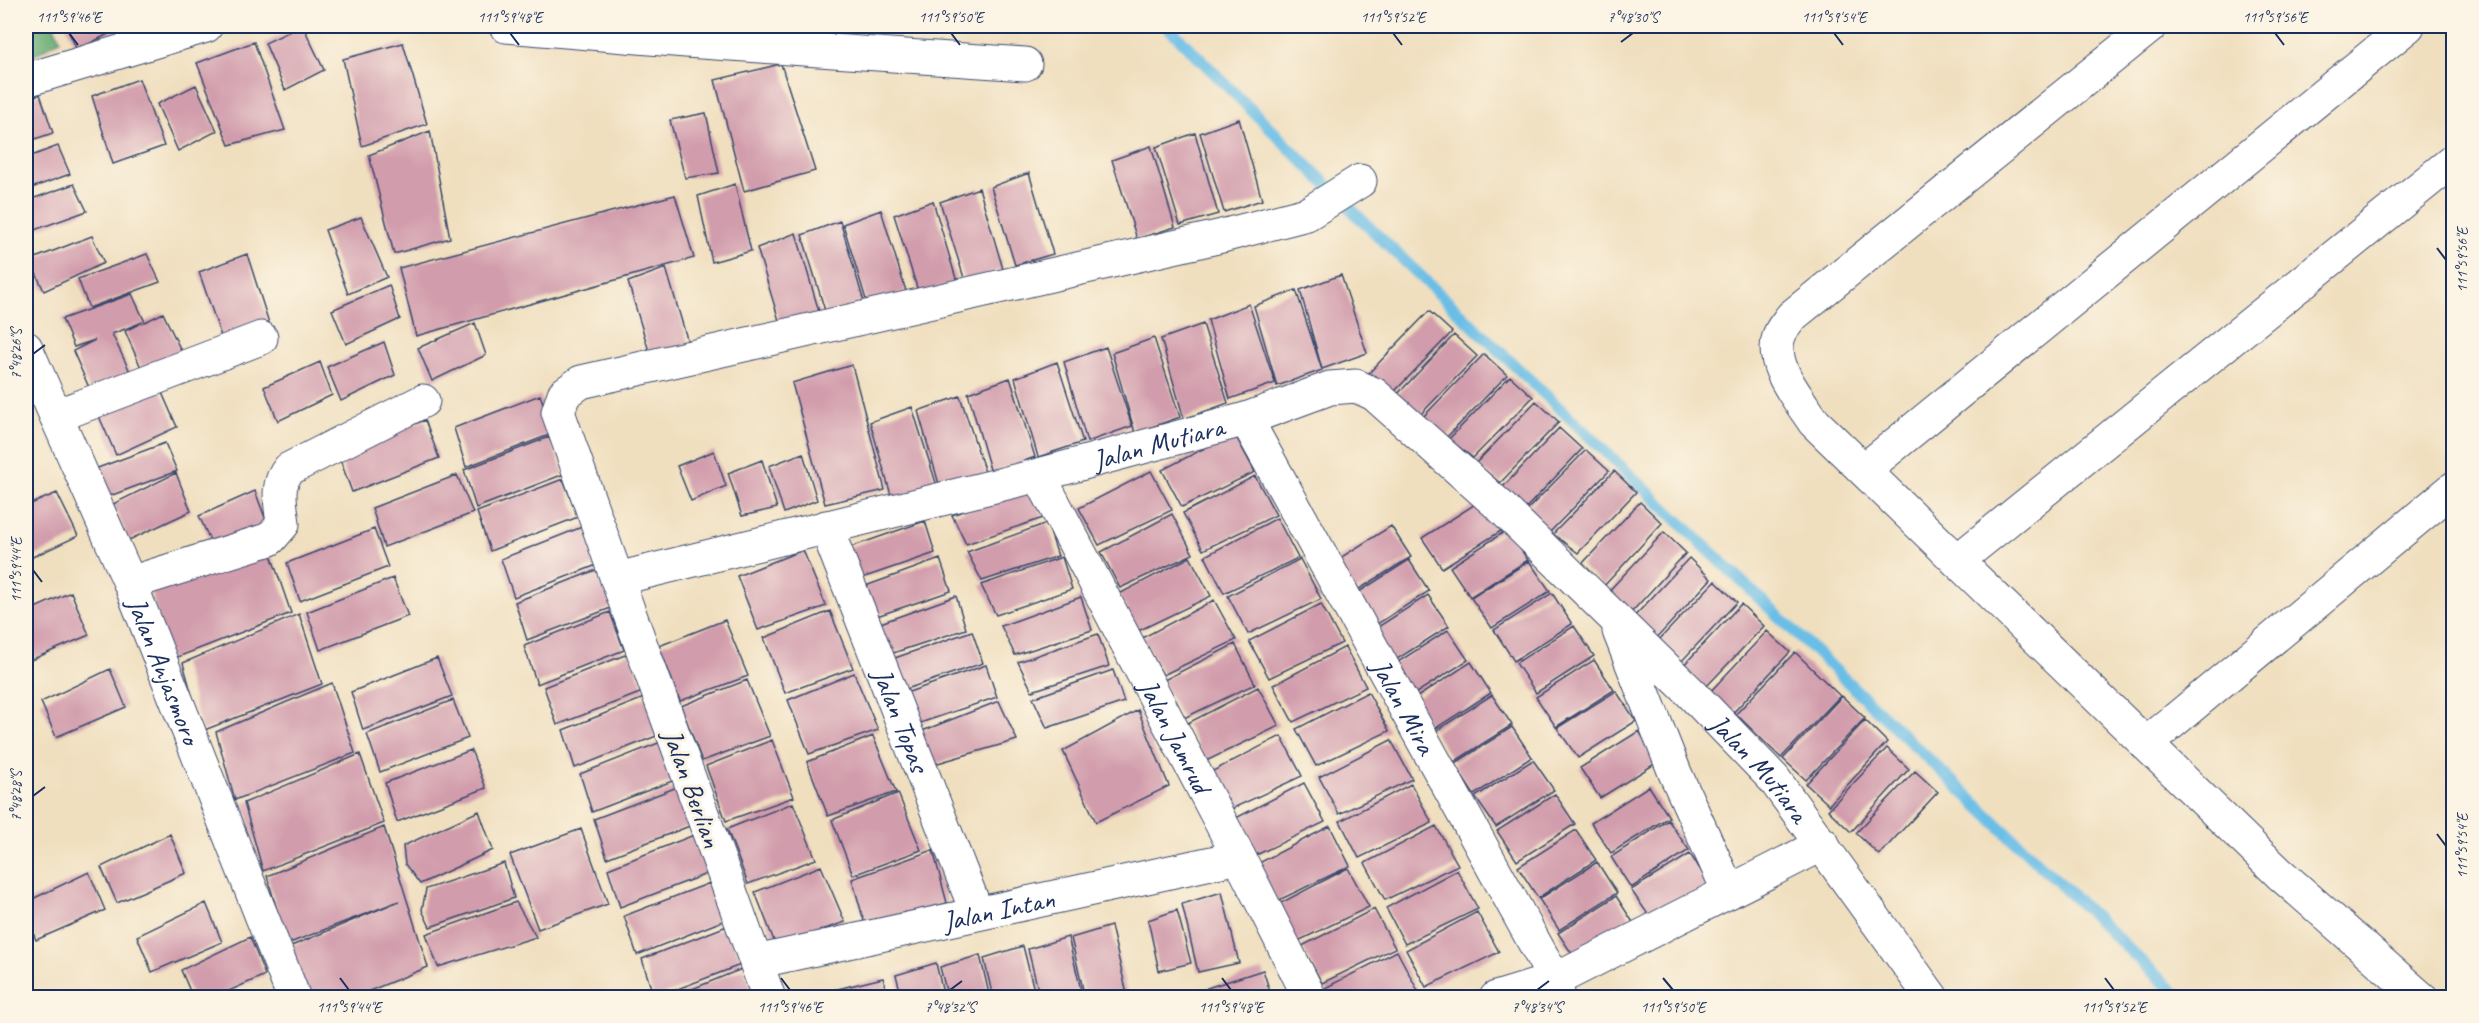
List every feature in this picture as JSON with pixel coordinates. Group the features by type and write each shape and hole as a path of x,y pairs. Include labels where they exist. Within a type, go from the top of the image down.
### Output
{"street":[{"path":"26,80 206,26"},
{"path":"506,26 1025,64"},
{"path":"2151,26 1792,316 1779,336 1777,351 1782,370 1814,422 2279,873 2421,998"},
{"path":"1863,470 2408,26"},
{"path":"1957,561 2454,160"},
{"name":"Jalan Berlian","path":"769,998 616,579 558,412 564,394 581,382 1222,236 1307,214 1357,183"},
{"path":"56,416 144,380 261,338"},
{"name":"Jalan Anjasmoro","path":"26,348 130,583 294,998"},
{"name":"Jalan Mutiara","path":"616,579 1039,475 1246,419 1330,388 1356,386 1374,394 1500,506 1691,693 1774,779 1823,844 1729,892 1557,989 1496,998"},
{"path":"130,583 270,539 283,524 279,489 283,477 289,470 423,401"},
{"name":"Jalan Mira","path":"1246,419 1557,989"},
{"name":"Jalan Jamrud","path":"1039,475 1239,857 1310,998"},
{"path":"2146,744 2454,488"},
{"name":"Jalan Topas","path":"826,527 977,913"},
{"name":"Jalan Mutiara","path":"1615,621 1676,773 1729,892"},
{"path":"1823,844 1932,998"},
{"name":"Jalan Intan","path":"756,962 1239,857"}],"green space":[{"path":"26,26 54,26 60,40 33,56 26,37"}],"building":[{"path":"66,26 115,26 116,30 77,50"},
{"path":"301,26 324,70 285,90 265,43"},
{"path":"254,42 285,130 229,145 197,63"},
{"path":"403,43 427,124 362,146 343,59"},
{"path":"781,64 815,171 744,191 715,80"},
{"path":"139,79 164,146 113,164 92,96"},
{"path":"196,85 217,131 178,151 157,104"},
{"path":"40,94 53,133 26,142 26,99"},
{"path":"706,113 719,173 685,178 670,120"},
{"path":"1239,119 1262,200 1224,212 1200,133"},
{"path":"430,131 450,238 394,254 369,155"},
{"path":"1195,133 1218,214 1180,225 1156,147"},
{"path":"58,146 70,174 26,190 26,158"},
{"path":"1151,146 1175,227 1137,239 1112,160"},
{"path":"1029,173 1053,254 1015,265 991,187"},
{"path":"74,184 87,211 26,233 26,201"},
{"path":"735,184 751,251 712,262 698,196"},
{"path":"979,188 1003,269 965,281 940,202"},
{"path":"675,195 694,258 416,336 399,268"},
{"path":"933,201 957,282 919,294 894,215"},
{"path":"881,210 906,291 867,303 843,224"},
{"path":"361,217 387,277 348,294 325,230"},
{"path":"840,221 864,302 826,314 802,235"},
{"path":"796,233 820,315 781,327 757,248"},
{"path":"92,236 104,263 44,291 30,260"},
{"path":"147,254 160,282 89,308 78,279"},
{"path":"247,254 270,326 224,345 199,272"},
{"path":"666,268 690,349 652,361 628,282"},
{"path":"1341,275 1367,353 1322,369 1300,290"},
{"path":"389,285 400,319 346,344 332,310"},
{"path":"1296,290 1322,370 1277,386 1254,306"},
{"path":"132,294 145,322 163,313 185,359 146,379 125,331 143,322 112,334 133,378 94,399 73,351 95,340 74,347 62,319"},
{"path":"1249,304 1275,383 1230,399 1208,320"},
{"path":"1429,311 1452,332 1393,393 1368,374"},
{"path":"475,323 486,355 432,381 418,348"},
{"path":"1203,324 1228,403 1184,419 1161,339"},
{"path":"1454,335 1477,356 1418,417 1394,398"},
{"path":"1154,338 1180,417 1135,433 1112,353"},
{"path":"384,342 395,375 341,401 327,367"},
{"path":"1106,347 1132,426 1087,442 1064,362"},
{"path":"1484,354 1507,375 1447,437 1423,417"},
{"path":"320,362 332,395 278,421 264,387"},
{"path":"1057,362 1083,442 1038,457 1015,378"},
{"path":"852,365 885,490 825,504 792,383"},
{"path":"1510,376 1533,397 1473,458 1449,439"},
{"path":"1010,378 1035,457 991,473 968,393"},
{"path":"156,379 177,427 116,455 94,405"},
{"path":"540,395 554,433 466,467 454,428"},
{"path":"960,396 986,475 941,491 918,411"},
{"path":"1536,401 1559,422 1500,483 1476,463"},
{"path":"912,407 937,486 893,502 870,422"},
{"path":"425,420 439,458 352,492 338,454"},
{"path":"1559,428 1582,449 1524,510 1499,491"},
{"path":"1234,433 1255,472 1182,507 1162,470"},
{"path":"549,437 564,474 476,508 464,470"},
{"path":"165,443 177,471 107,497 95,469"},
{"path":"1586,450 1609,471 1550,532 1525,512"},
{"path":"714,451 726,486 691,501 677,466"},
{"path":"803,453 817,500 784,513 769,466"},
{"path":"762,460 777,508 742,516 728,473"},
{"path":"1151,471 1172,510 1099,545 1079,508"},
{"path":"1614,471 1636,492 1578,553 1553,534"},
{"path":"176,473 191,511 129,540 113,504"},
{"path":"457,475 473,513 384,547 372,508"},
{"path":"1255,476 1276,515 1203,550 1183,513"},
{"path":"563,479 578,517 490,551 477,512"},
{"path":"1033,487 1043,518 966,544 952,515"},
{"path":"255,491 267,523 214,549 199,516"},
{"path":"57,493 78,536 26,560 26,506"},
{"path":"1480,501 1501,531 1442,568 1422,538"},
{"path":"1640,502 1662,523 1604,586 1581,565"},
{"path":"1172,514 1193,554 1120,588 1101,552"},
{"path":"1277,518 1298,558 1224,593 1205,556"},
{"path":"925,521 935,553 859,579 845,549"},
{"path":"1047,523 1058,556 982,581 967,552"},
{"path":"587,525 602,563 514,597 501,559"},
{"path":"1391,526 1411,557 1353,593 1332,563"},
{"path":"374,529 388,567 300,601 287,563"},
{"path":"1507,530 1528,560 1470,597 1450,567"},
{"path":"1664,532 1686,553 1628,616 1605,595"},
{"path":"267,543 291,613 170,660 151,592"},
{"path":"803,550 826,606 758,630 737,576"},
{"path":"1062,557 1072,589 996,615 981,585"},
{"path":"1190,557 1211,596 1138,631 1119,594"},
{"path":"1689,558 1711,579 1653,642 1630,621"},
{"path":"940,559 951,591 874,617 860,588"},
{"path":"1300,559 1321,599 1248,634 1228,596"},
{"path":"1409,560 1429,591 1371,628 1351,597"},
{"path":"1529,561 1550,591 1492,628 1471,598"},
{"path":"601,568 616,606 527,640 515,602"},
{"path":"393,578 408,616 320,650 307,612"},
{"path":"1715,581 1737,602 1678,665 1656,643"},
{"path":"71,592 89,635 26,662 26,612"},
{"path":"1552,593 1572,624 1514,661 1494,630"},
{"path":"1428,595 1449,626 1391,663 1370,632"},
{"path":"956,596 966,629 890,654 875,625"},
{"path":"1081,597 1092,630 1015,655 1001,626"},
{"path":"1214,600 1236,640 1163,675 1142,638"},
{"path":"1321,604 1342,643 1269,678 1249,641"},
{"path":"1741,604 1764,626 1705,688 1682,667"},
{"path":"830,611 853,668 785,693 764,638"},
{"path":"610,612 624,650 537,684 524,646"},
{"path":"299,614 322,684 202,731 183,663"},
{"path":"725,620 748,676 680,701 659,646"},
{"path":"1574,626 1594,656 1536,693 1516,663"},
{"path":"1448,630 1468,660 1410,697 1390,667"},
{"path":"972,631 983,663 906,689 892,659"},
{"path":"1767,631 1790,652 1731,715 1708,694"},
{"path":"1098,634 1109,666 1032,691 1018,662"},
{"path":"1235,644 1255,684 1182,719 1162,681"},
{"path":"1345,647 1366,687 1293,722 1273,685"},
{"path":"1795,652 1840,696 1781,758 1736,714"},
{"path":"630,653 645,691 557,725 544,687"},
{"path":"437,658 452,696 363,730 351,692"},
{"path":"1594,660 1614,690 1556,727 1536,697"},
{"path":"1471,662 1491,693 1433,730 1414,699"},
{"path":"986,665 997,697 920,723 906,693"},
{"path":"110,669 126,707 56,737 41,702"},
{"path":"1113,670 1124,702 1047,728 1033,698"},
{"path":"854,673 878,730 809,754 788,700"},
{"path":"747,680 770,736 702,761 681,706"},
{"path":"332,683 355,753 235,800 216,732"},
{"path":"1258,687 1279,726 1206,761 1186,724"},
{"path":"1616,691 1636,721 1578,758 1557,728"},
{"path":"1368,692 1389,731 1316,766 1296,729"},
{"path":"1492,695 1512,725 1454,762 1434,732"},
{"path":"649,696 664,733 575,768 563,730"},
{"path":"1842,696 1865,718 1806,780 1783,759"},
{"path":"453,700 468,738 380,772 367,734"},
{"path":"999,701 1017,740 931,765 917,733"},
{"path":"1138,710 1169,786 1096,822 1063,751"},
{"path":"1865,720 1887,742 1829,805 1806,784"},
{"path":"1512,727 1532,757 1474,795 1454,764"},
{"path":"1639,731 1658,762 1600,798 1580,768"},
{"path":"873,736 896,792 828,816 807,762"},
{"path":"1281,736 1302,776 1229,810 1209,773"},
{"path":"666,740 680,778 592,812 580,774"},
{"path":"772,740 794,797 726,821 706,766"},
{"path":"1391,740 1412,779 1339,814 1319,777"},
{"path":"1887,748 1909,769 1851,832 1828,810"},
{"path":"471,750 486,788 397,822 385,783"},
{"path":"360,754 384,823 263,871 244,803"},
{"path":"1533,760 1554,790 1496,827 1475,797"},
{"path":"1915,771 1938,792 1879,855 1856,833"},
{"path":"1304,783 1325,822 1252,857 1232,820"},
{"path":"1411,784 1432,823 1359,858 1340,821"},
{"path":"680,786 695,824 607,858 594,819"},
{"path":"1649,786 1669,817 1611,853 1591,823"},
{"path":"898,793 921,850 853,875 832,820"},
{"path":"1555,794 1575,824 1517,861 1497,831"},
{"path":"793,803 816,859 748,884 727,829"},
{"path":"479,811 493,850 420,884 405,864 403,846"},
{"path":"1668,820 1689,850 1631,888 1611,857"},
{"path":"1330,826 1350,866 1277,901 1257,864"},
{"path":"1436,826 1458,865 1385,900 1365,863"},
{"path":"384,827 428,967 352,998 303,998 289,947 399,901 287,944 267,876"},
{"path":"581,829 608,904 538,929 510,855"},
{"path":"1576,830 1596,860 1538,898 1518,867"},
{"path":"170,834 186,873 117,903 101,867"},
{"path":"694,835 709,873 620,907 608,869"},
{"path":"933,850 947,903 866,928 852,879"},
{"path":"1690,854 1710,884 1652,920 1631,890"},
{"path":"1597,862 1617,893 1559,930 1539,899"},
{"path":"504,863 514,898 430,927 422,910 426,889"},
{"path":"821,866 845,922 776,946 755,892"},
{"path":"1348,868 1369,907 1296,942 1277,905"},
{"path":"1457,870 1478,909 1405,944 1386,908"},
{"path":"89,872 105,910 36,940 26,916 26,902"},
{"path":"710,883 725,920 637,955 624,916"},
{"path":"1222,892 1239,963 1198,972 1182,904"},
{"path":"1616,896 1636,927 1578,963 1558,933"},
{"path":"516,902 536,937 438,967 426,934"},
{"path":"206,903 222,942 152,972 137,936"},
{"path":"1374,909 1395,948 1322,983 1302,946"},
{"path":"1177,910 1191,963 1159,971 1148,920"},
{"path":"1477,912 1499,952 1426,987 1406,950"},
{"path":"727,926 743,964 654,998 642,959"},
{"path":"1111,926 1128,998 1085,998 1071,938"},
{"path":"250,937 265,975 213,998 193,998 181,970"},
{"path":"1068,937 1083,998 1040,998 1028,949"},
{"path":"1023,946 1036,998 993,998 984,958"},
{"path":"1397,951 1418,991 1404,998 1330,998 1325,988"},
{"path":"980,955 990,998 948,998 940,967"},
{"path":"936,963 944,998 902,998 896,975"},
{"path":"744,968 755,998 670,998"},
{"path":"1263,970 1272,998 1210,998 1207,988"},
{"path":"883,978 889,998 805,997"},
{"path":"1187,990 1189,998 1165,998 1165,997"}],"waterway":[{"path":"1167,26 1370,228 2180,998"}]}
